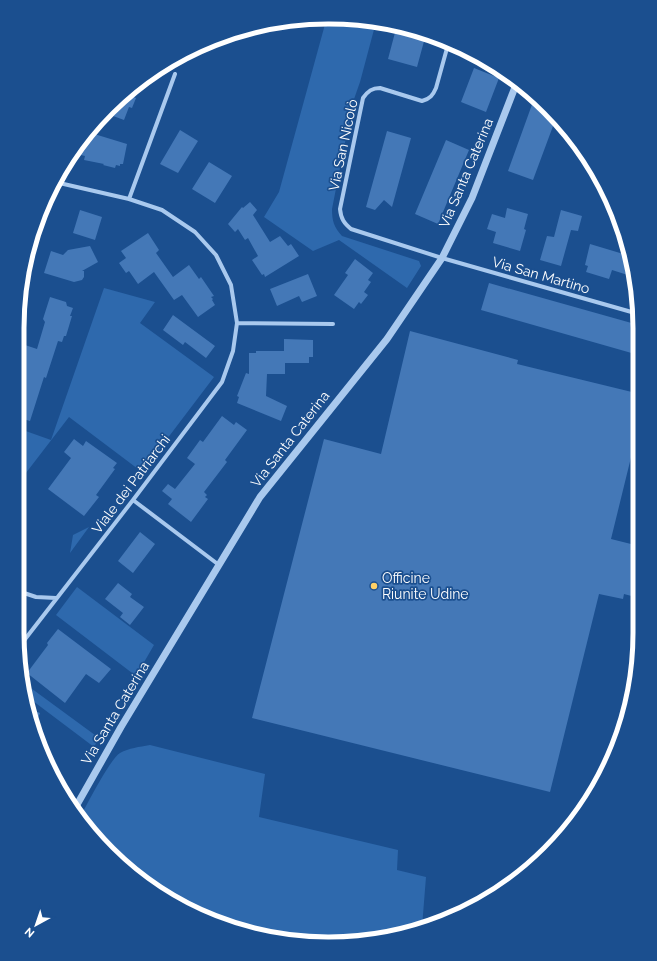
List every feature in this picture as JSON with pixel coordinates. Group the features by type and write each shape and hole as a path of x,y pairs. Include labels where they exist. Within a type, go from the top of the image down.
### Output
{"street":[{"name":"Via San Nicolò","path":"442,258 351,229 341,218 340,209 363,98 367,92 373,88 380,88 422,100 427,100 433,95 436,88 447,48"},
{"path":"129,199 175,74"},
{"name":"Via Santa Caterina","path":"77,805 218,565 260,497 387,339 442,258 472,198 515,88"},
{"name":"Viale dei Patriarchi","path":"24,640 222,382 233,351 237,323 231,285 216,255 195,232 162,210 129,199 61,183"},
{"name":"Via San Martino","path":"442,258 632,312"},
{"path":"237,323 333,324"},
{"path":"133,500 218,565"},
{"path":"24,593 36,597 56,598"}],"shaded area":[{"path":"325,24 374,28 353,102 332,209 333,220 335,227 342,236 419,261 421,266 407,288 339,240 313,251 264,217 279,192"},
{"path":"104,288 155,302 140,323 214,377 142,472 69,417 24,476 24,430 51,440"},
{"path":"89,527 70,553 73,535"},
{"path":"77,587 154,645 136,676 56,615"},
{"path":"29,687 99,738 94,747 32,700"},
{"path":"150,745 265,774 259,817 398,850 397,870 426,877 422,922 388,931 348,936 328,937 289,934 250,927 212,914 194,906 159,886 113,848 83,812 116,757 120,753 134,748"}],"building":[{"path":"395,32 424,40 417,67 388,59"},
{"path":"474,68 499,78 486,112 461,102"},
{"path":"132,96 136,98 132,108 129,107 124,120 111,115"},
{"path":"533,103 554,124 533,180 508,171"},
{"path":"180,130 198,141 178,173 160,164"},
{"path":"387,131 411,138 392,207 384,200 375,210 366,207"},
{"path":"95,134 127,144 123,164 120,164 120,166 116,165 115,168 84,160 85,156 81,155"},
{"path":"446,140 469,150 438,224 415,214"},
{"path":"209,162 232,176 215,203 192,189"},
{"path":"250,202 257,210 253,215 270,242 280,236 288,246 291,244 299,256 265,277 252,260 258,256 248,238 245,240 238,229 235,232 228,224 242,207 243,208"},
{"path":"507,208 528,214 524,229 526,230 520,251 493,243 496,232 487,229 492,214 505,218"},
{"path":"80,210 102,217 95,240 73,233"},
{"path":"561,210 582,216 578,231 571,230 561,266 540,260 547,236 554,237"},
{"path":"148,233 159,250 156,253 173,277 189,265 199,279 201,277 214,296 211,297 215,305 198,317 182,295 174,300 154,272 138,284 129,271 126,273 119,263 126,258 121,251"},
{"path":"590,244 624,254 628,275 612,270 609,279 586,272 588,266 585,265"},
{"path":"90,246 98,262 82,271 84,271 84,277 82,280 74,282 44,273 51,251 63,255 68,250"},
{"path":"355,259 373,273 368,280 371,282 364,292 368,295 361,304 359,302 354,309 334,295 348,275 345,273"},
{"path":"308,274 317,296 302,302 299,296 277,306 270,289"},
{"path":"489,283 633,323 633,353 481,310"},
{"path":"50,297 66,302 67,306 73,308 66,336 64,336 62,342 58,341 46,378 44,377 30,421 24,419 24,345 37,349 45,322 43,319"},
{"path":"173,315 215,346 206,358 185,342 183,345 163,330"},
{"path":"410,331 518,360 517,364 633,392 633,449 611,539 633,544 633,596 624,594 623,599 599,594 550,792 252,718 324,439 381,454"},
{"path":"284,339 313,340 313,357 309,357 309,363 285,363 285,374 267,374 266,396 287,406 281,421 237,403 239,397 237,396 246,373 249,374 249,353 256,353 256,351 284,351"},
{"path":"222,416 234,425 236,422 247,430 225,460 227,462 204,492 207,495 205,497 208,499 191,522 168,504 172,499 162,491 168,484 175,489 195,464 187,458 200,440 203,442"},
{"path":"74,439 83,446 86,441 117,463 113,468 115,469 96,495 99,497 84,516 48,489 71,458 64,452"},
{"path":"140,532 155,544 133,573 118,561"},
{"path":"118,583 132,594 130,597 144,607 130,625 120,617 123,613 105,599"},
{"path":"58,629 111,669 99,683 86,674 65,703 27,673 48,645 47,643"},
{"path":"34,711 40,713 37,720"}],"place":[{"name":"Officine Riunite Udine","path":"374,586"}]}
